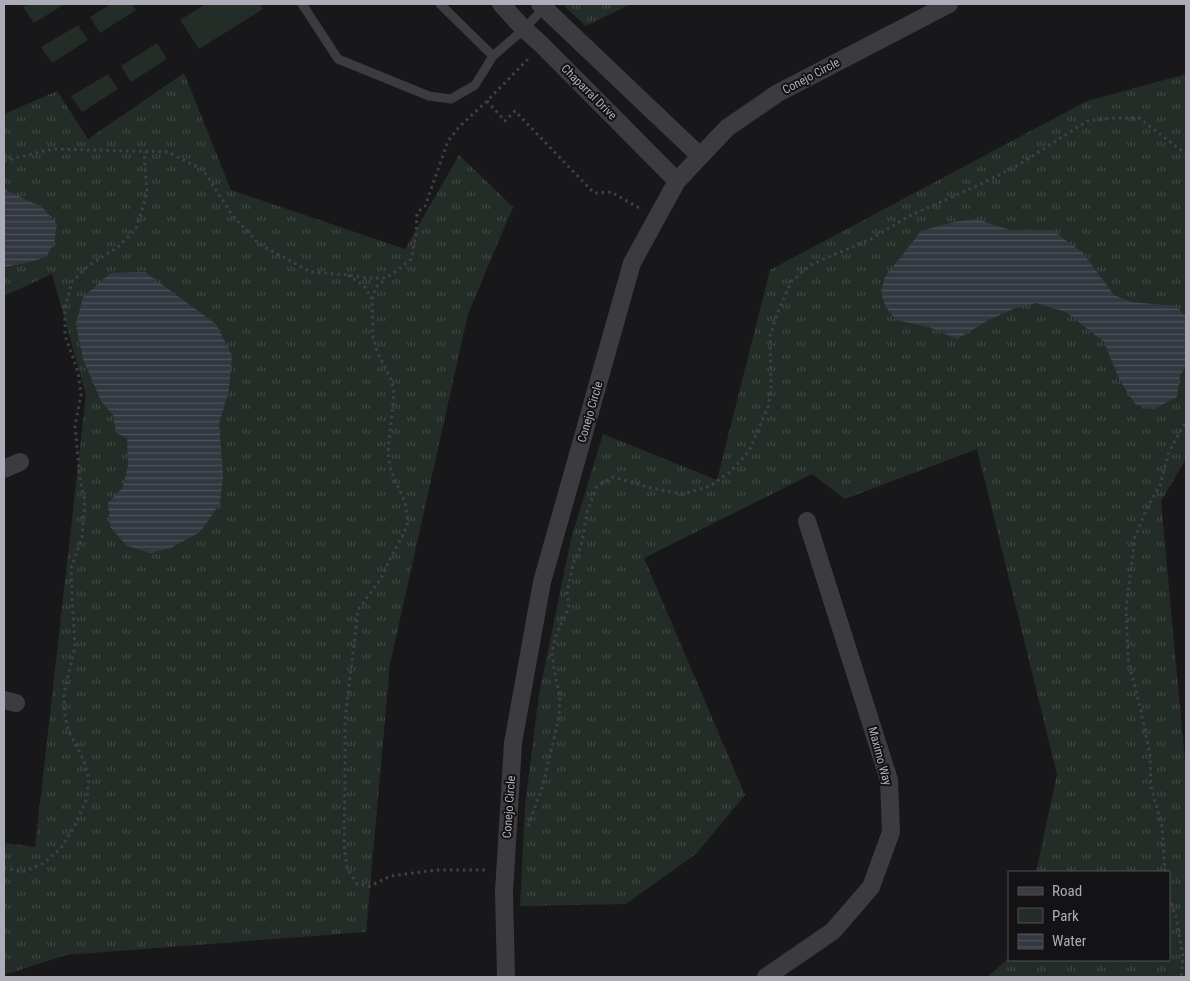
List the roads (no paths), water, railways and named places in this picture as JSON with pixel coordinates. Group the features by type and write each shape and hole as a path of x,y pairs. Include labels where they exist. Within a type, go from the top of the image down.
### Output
{"street":[{"name":"Chaparral Drive","path":"501,4 677,181"},
{"name":"Conejo Circle","path":"506,977 504,892 513,743 542,582 632,262 677,181 727,128 778,93 949,4"},
{"path":"542,6 700,156"},
{"path":"4,470 20,462"},
{"name":"Maximo Way","path":"766,977 833,931 872,886 891,832 889,780 807,521"}],"lane":[{"path":"302,4 338,59 429,96 451,99 475,85 493,56 524,28 542,6"},
{"path":"440,4 493,56"}],"water":[{"path":"4,189 43,208 57,224 54,244 46,257 4,267"},
{"path":"976,219 1010,230 1052,230 1083,253 1114,295 1131,302 1175,306 1186,316 1186,365 1180,376 1177,397 1154,409 1136,405 1120,381 1104,342 1066,312 1036,303 1013,309 989,320 957,339 929,327 896,320 885,306 881,291 885,277 921,231 954,222"},
{"path":"145,272 216,324 232,355 229,390 219,424 223,476 220,504 200,532 171,548 151,553 127,546 110,527 108,503 123,487 128,466 127,438 116,433 113,415 101,401 83,359 76,324 83,297 111,273"}]}
